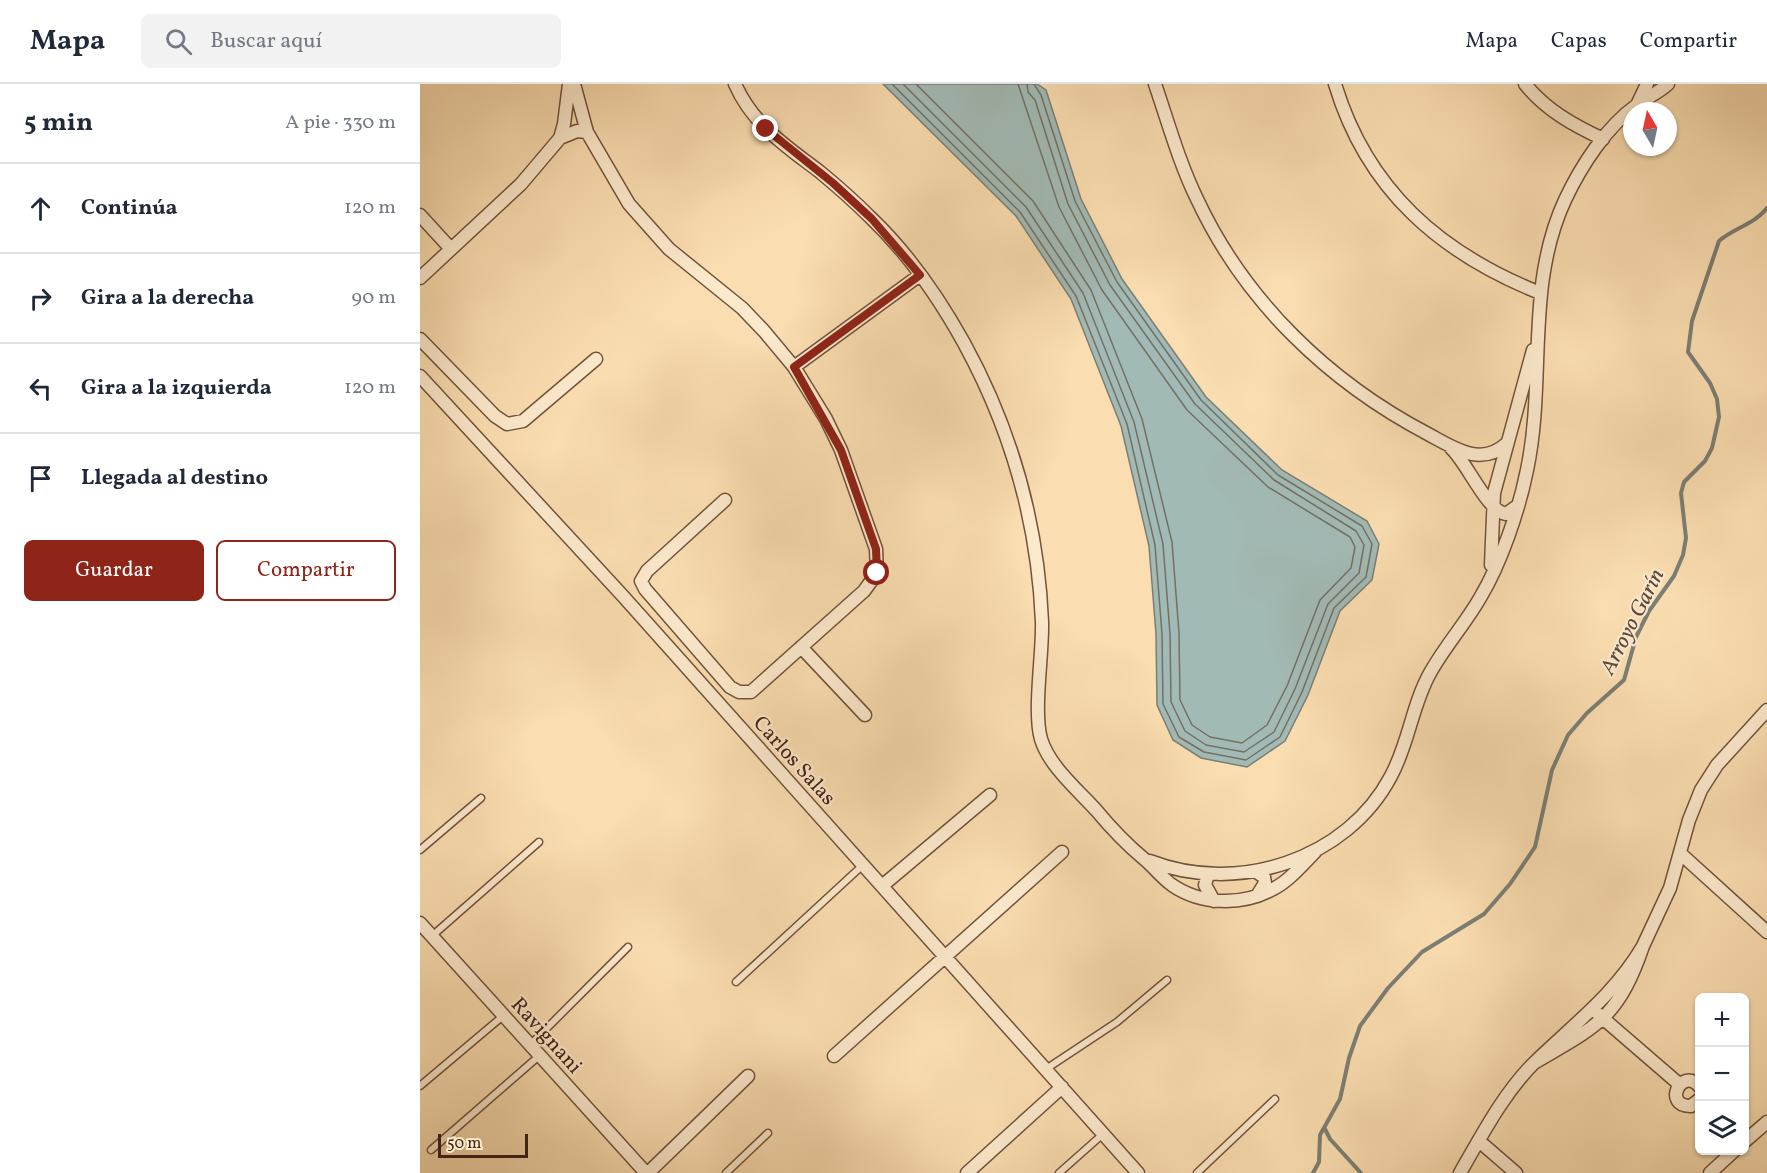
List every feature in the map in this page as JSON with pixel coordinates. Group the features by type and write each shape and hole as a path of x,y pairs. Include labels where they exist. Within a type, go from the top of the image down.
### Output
{"street":[{"path":"420,278 521,184 560,138 569,84"},
{"path":"574,84 587,132 611,177 647,226 669,249 742,308 794,367 841,450 876,549 877,573 864,591 751,692 739,692 730,687 645,590 641,582 647,571 725,500"},
{"path":"735,84 750,111 766,129 833,183 872,219 920,275 962,339 985,383 999,415 1021,485 1040,587 1042,644 1039,717 1042,742 1051,758 1120,839 1174,886 1189,895 1215,901 1257,896 1281,884 1315,852 1361,818 1383,791 1400,755 1424,685 1443,651 1471,614 1490,578 1516,507 1534,433 1538,381 1537,331 1546,257 1564,201 1603,139 1623,119"},
{"path":"1155,84 1196,198 1253,291 1283,326 1350,386 1400,419 1448,445 1484,456 1497,452 1506,444"},
{"path":"1335,84 1357,140 1378,174 1404,206 1433,234 1466,258 1502,278 1540,293"},
{"path":"1525,84 1552,111 1576,127 1603,139"},
{"path":"1638,102 1647,84"},
{"path":"1641,102 1668,84"},
{"path":"560,138 577,131 587,132"},
{"path":"420,215 451,249"},
{"path":"794,367 920,275"},
{"path":"1490,578 1492,508 1506,444 1537,331"},
{"path":"420,339 495,416 507,424 523,421 596,359"},
{"name":"Carlos Salas","path":"420,376 622,595 1138,1173"},
{"path":"1510,430 1522,425 1534,433"},
{"path":"1448,445 1476,479 1492,508 1506,514 1516,507"},
{"path":"801,647 865,715"},
{"path":"1460,1173 1515,1085 1534,1064 1593,1010 1631,966 1660,912 1681,854 1692,811 1710,775 1767,710"},
{"path":"882,886 990,795"},
{"path":"834,1056 1062,852"},
{"path":"1144,858 1166,867 1208,874 1255,871 1315,852"},
{"path":"1681,854 1767,932"},
{"path":"1255,871 1264,877 1265,882 1257,896"},
{"path":"1208,874 1204,885 1215,901"},
{"name":"Ravignani","path":"420,923 643,1172"},
{"path":"1534,1064 1604,1019 1626,988 1643,946"},
{"path":"1593,1010 1679,1084"},
{"path":"643,1172 748,1076"},
{"path":"1679,1084 1691,1080 1695,1083"},
{"path":"1679,1084 1675,1096 1679,1103 1691,1106 1697,1101"},
{"path":"967,1173 1062,1088"},
{"path":"1749,1138 1767,1122"},
{"path":"1479,1141 1516,1173"},
{"path":"1710,1173 1730,1155"}],"lane":[{"path":"420,850 481,798"},
{"path":"431,936 539,842"},
{"path":"736,982 863,865"},
{"path":"529,1045 628,947"},
{"path":"1046,1069 1118,1022 1167,980"},
{"path":"420,1086 503,1016"},
{"path":"431,1150 539,1056"},
{"path":"1197,1173 1275,1099"},
{"path":"726,1173 768,1133"},
{"path":"1059,1173 1103,1134"}],"water":[{"path":"883,84 1037,84 1046,90 1081,199 1122,279 1206,397 1282,470 1367,521 1379,544 1372,580 1340,611 1308,695 1285,741 1247,767 1201,758 1173,740 1157,705 1156,634 1149,546 1121,426 1071,299 1016,216"}],"waterway":[{"name":"Arroyo Garín","path":"1313,1173 1319,1162 1320,1135 1340,1099 1349,1058 1360,1026 1388,988 1422,952 1484,914 1510,884 1535,847 1552,770 1568,735 1587,713 1624,680 1636,637 1649,611 1674,576 1683,555 1686,538 1681,493 1684,482 1705,461 1712,448 1719,417 1717,399 1710,383 1688,352 1692,321 1719,241 1757,218 1767,208"},
{"path":"1325,1129 1330,1139 1361,1173"}],"route":[{"path":"766,129 794,154 818,170 872,219 920,275 794,367 826,419 841,450 876,549 877,573"}]}
